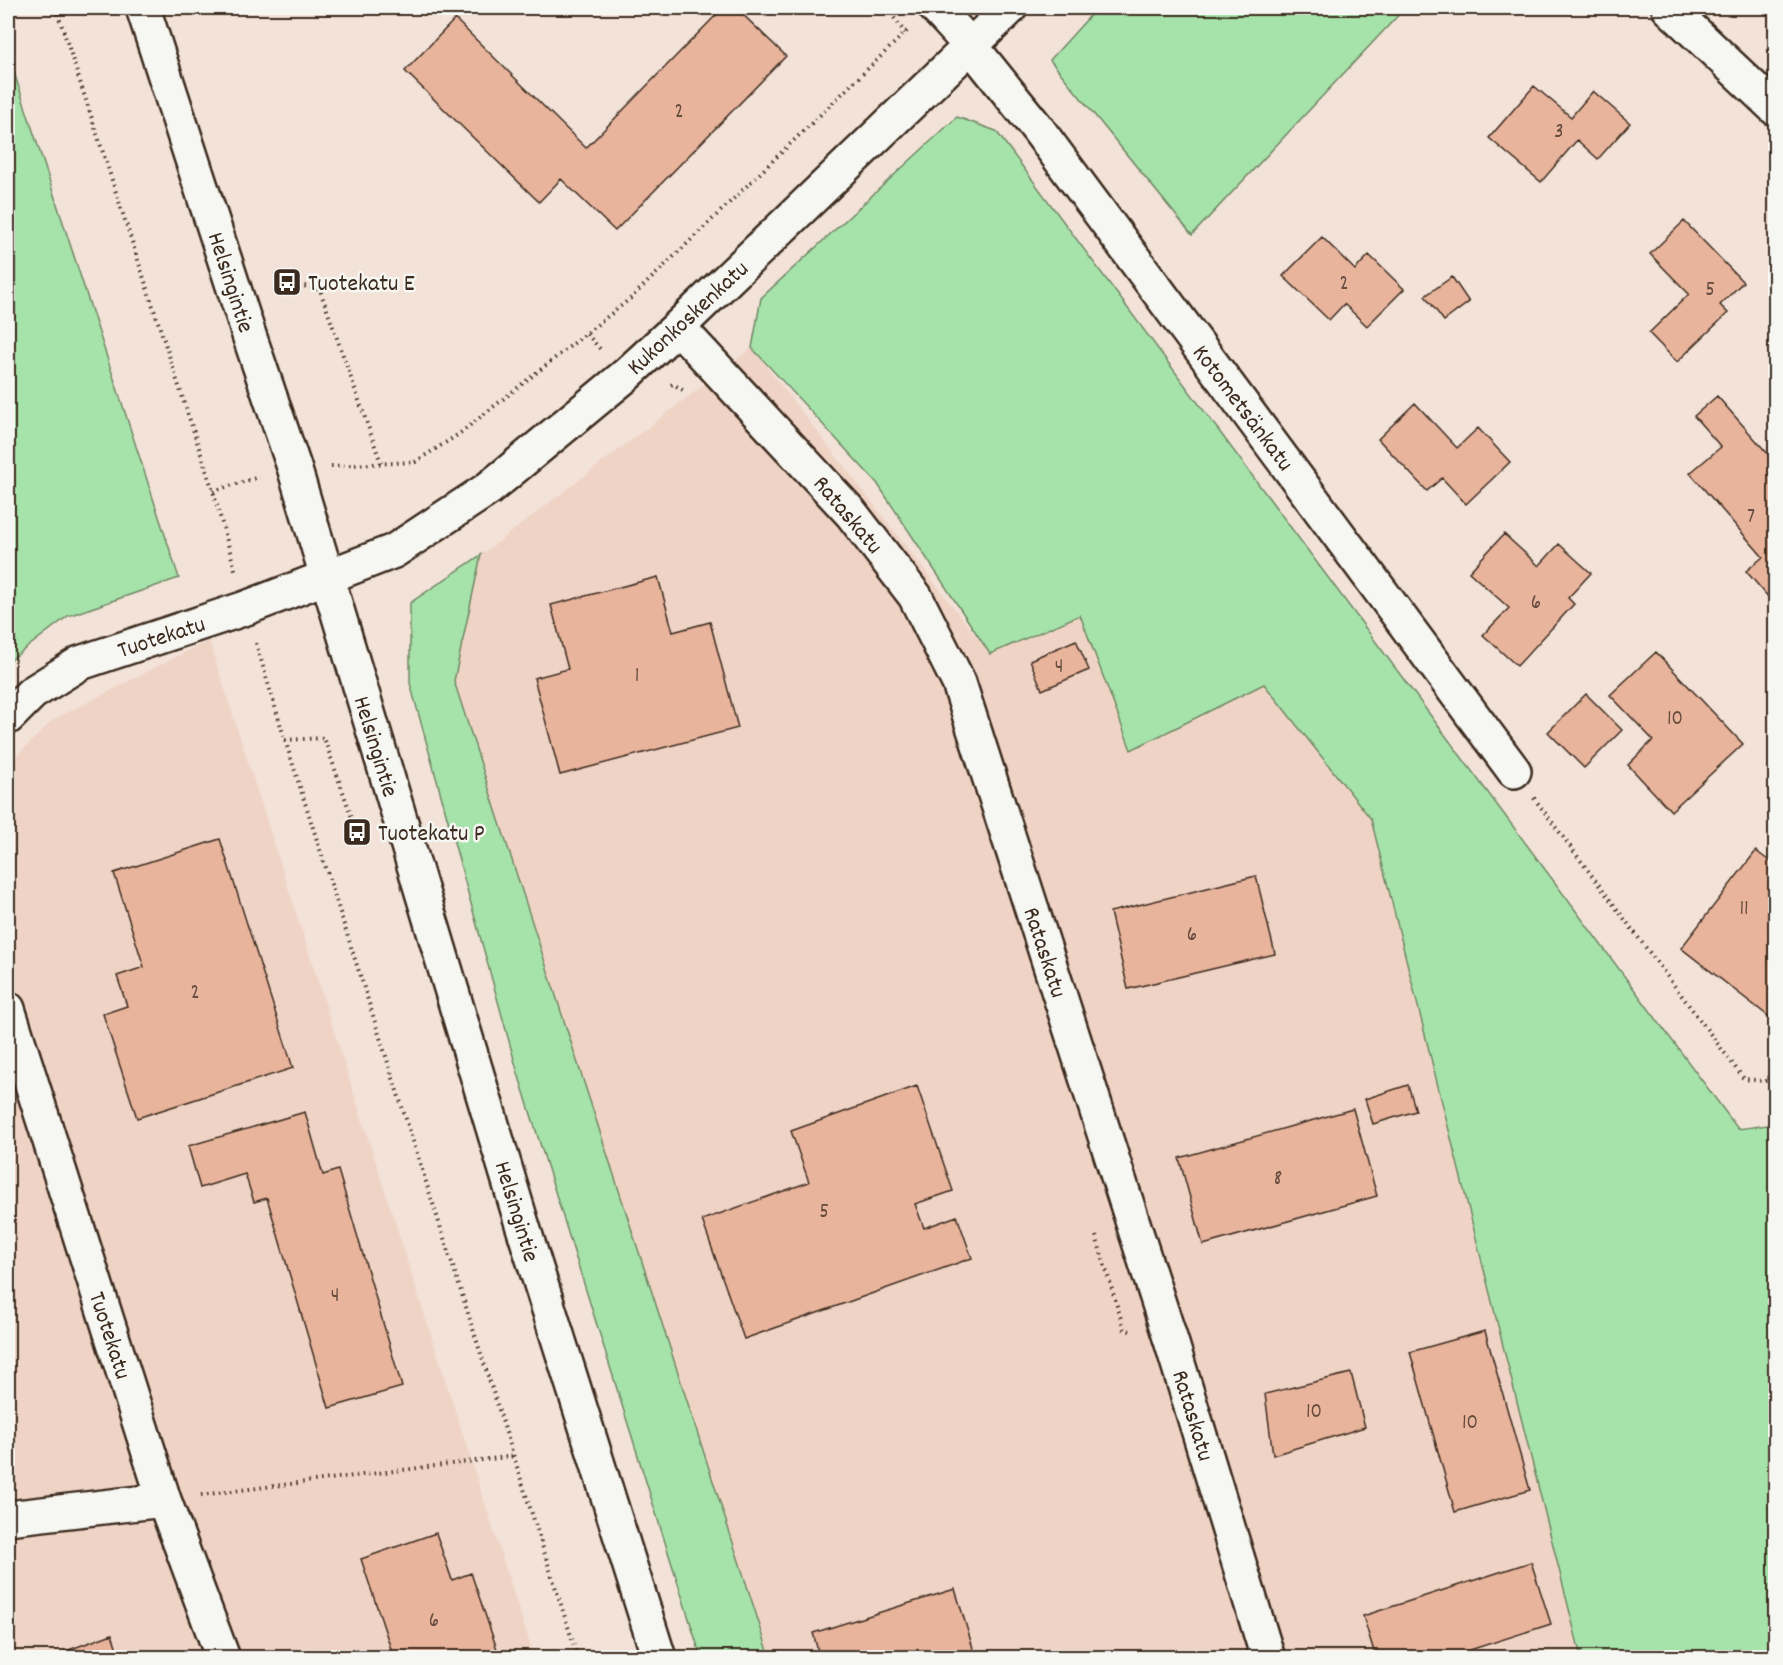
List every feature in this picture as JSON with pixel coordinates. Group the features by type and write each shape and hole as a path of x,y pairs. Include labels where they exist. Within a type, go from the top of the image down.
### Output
{"street":[{"name":"Helsingintie","path":"143,8 245,324 294,467 522,1224 659,1658"},
{"name":"Kukonkoskenkatu","path":"327,578 394,551 488,489 625,376 1010,8"},
{"path":"1669,8 1776,109"},
{"name":"Kotometsänkatu","path":"925,16 971,46 1044,137 1514,771"},
{"name":"Rataskatu","path":"678,327 851,513 915,596 959,683 1172,1344 1268,1658"},
{"name":"Tuotekatu","path":"8,717 32,693 80,663 246,608 327,578"},
{"name":"Tuotekatu","path":"8,1009 164,1500 223,1658"},
{"path":"8,1518 164,1500"}],"path":[{"path":"56,8 213,491 285,740 578,1658"},
{"path":"887,8 905,33"},
{"path":"213,491 294,467 415,462 459,434 631,298 925,16"},
{"path":"287,282 320,290 381,463"},
{"path":"587,334 641,393 673,384 693,397"},
{"path":"285,740 324,738 357,832"},
{"path":"1514,771 1744,1079 1776,1082"},
{"path":"1093,1227 1125,1329 1172,1344"},
{"path":"164,1500 515,1456"}],"shaded area":[{"path":"752,348 990,654 1080,615 1131,750 1264,683 1371,819 1581,1657 770,1657 454,681 481,555"},
{"path":"209,640 534,1657 8,1658 8,764 53,720"}],"green space":[{"path":"1097,8 1405,8 1192,235 1050,60"},
{"path":"8,54 179,578 68,616 8,662"},
{"path":"957,117 996,131 1738,1129 1775,1124 1775,1657 1581,1657 1371,819 1264,684 1131,750 1080,615 990,654 877,483 752,348 761,298"},
{"path":"481,555 454,681 770,1657 701,1657 517,1070 410,683 410,603"}],"building":[{"path":"723,8 736,8 786,56 615,231 561,179 539,202 405,71 455,19 586,148"},
{"path":"1534,86 1571,117 1593,91 1630,123 1598,159 1577,140 1541,182 1489,138"},
{"path":"1684,221 1743,282 1720,305 1728,313 1677,362 1649,333 1689,294 1650,254"},
{"path":"1322,237 1355,270 1369,255 1404,289 1367,326 1344,304 1329,320 1283,276"},
{"path":"1452,277 1469,302 1444,321 1425,296"},
{"path":"1717,396 1776,463 1776,606 1746,571 1763,557 1690,473 1721,447 1694,416"},
{"path":"1415,403 1457,448 1478,428 1510,462 1466,504 1442,478 1427,491 1378,439"},
{"path":"1504,534 1539,566 1559,544 1591,573 1568,598 1574,604 1517,666 1483,635 1509,608 1469,572"},
{"path":"658,577 673,632 710,622 738,728 560,775 534,678 568,669 551,605"},
{"path":"1076,640 1089,670 1042,690 1030,660"},
{"path":"1656,652 1743,744 1671,811 1628,765 1653,740 1610,695"},
{"path":"1586,694 1622,730 1584,768 1548,732"},
{"path":"220,839 293,1068 137,1118 103,1014 127,1006 117,976 144,967 114,873"},
{"path":"1756,851 1776,866 1776,1015 1772,1019 1681,948"},
{"path":"1256,876 1275,954 1128,989 1110,912"},
{"path":"1408,1085 1416,1111 1373,1124 1365,1099"},
{"path":"917,1086 953,1191 915,1204 924,1228 957,1216 972,1258 744,1339 702,1220 809,1182 791,1131"},
{"path":"1353,1109 1377,1196 1203,1245 1179,1158"},
{"path":"305,1112 323,1175 338,1170 402,1387 329,1408 267,1198 254,1202 245,1174 200,1188 188,1146"},
{"path":"1485,1331 1530,1490 1455,1512 1410,1352"},
{"path":"1351,1373 1365,1427 1273,1455 1265,1394"},
{"path":"436,1533 452,1580 471,1573 500,1658 394,1658 361,1559"},
{"path":"1531,1562 1551,1624 1445,1658 1376,1658 1363,1616"},
{"path":"955,1589 976,1658 820,1658 813,1633"},
{"path":"112,1634 120,1658 47,1658"}],"place":[{"name":"Tuotekatu E","path":"287,282"},
{"name":"Tuotekatu P","path":"357,832"}]}
